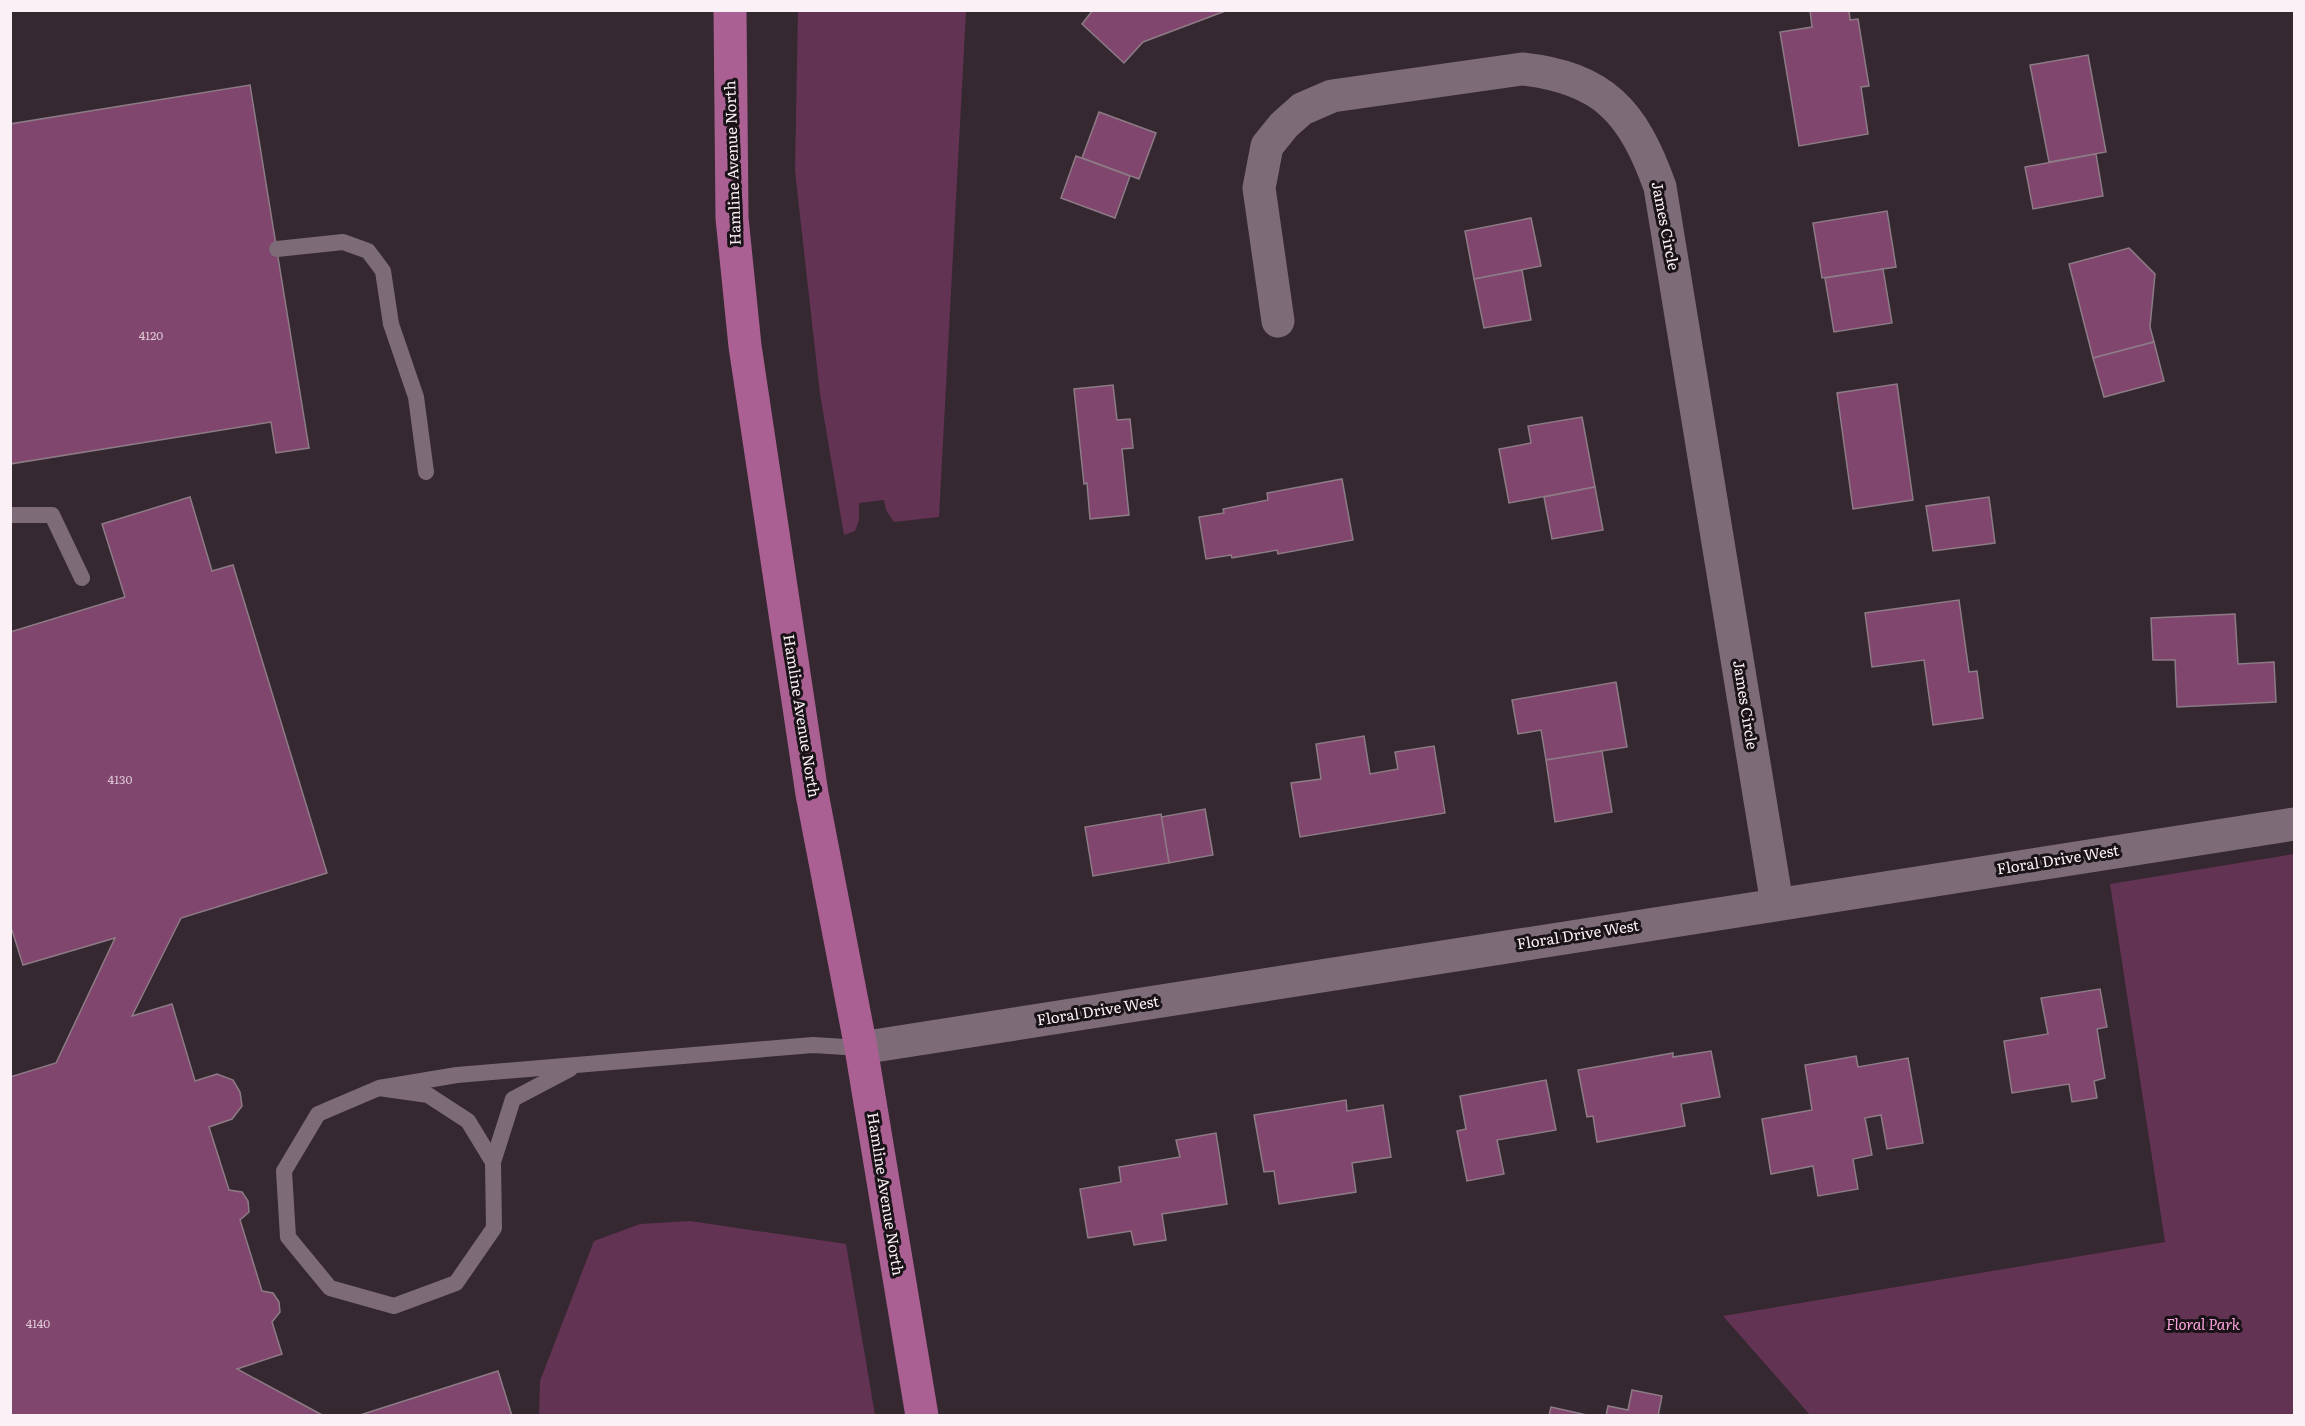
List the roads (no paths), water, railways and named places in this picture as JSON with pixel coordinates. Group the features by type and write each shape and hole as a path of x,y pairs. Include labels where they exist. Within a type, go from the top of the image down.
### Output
{"main road":[{"name":"Hamline Avenue North","path":"730,10 732,218 745,346 812,794 861,1048 922,1416"}],"street":[{"name":"James Circle","path":"1278,321 1259,188 1267,146 1284,125 1302,109 1332,96 1522,69 1553,72 1587,84 1626,115 1648,154 1660,187 1777,904"},
{"name":"Floral Drive West","path":"861,1048 2295,824"}],"lane":[{"path":"277,249 343,242 368,251 383,271 391,324 416,397 426,472"},
{"path":"10,515 52,515 82,578"},
{"path":"577,1065 513,1099 493,1162 494,1228 456,1283 394,1306 330,1288 288,1237 284,1171 318,1114 380,1088 457,1075 813,1045 861,1048"},
{"path":"380,1088 428,1095 468,1121 493,1162"}],"park label":[{"name":"Floral Park","path":"2203,1325"}]}
